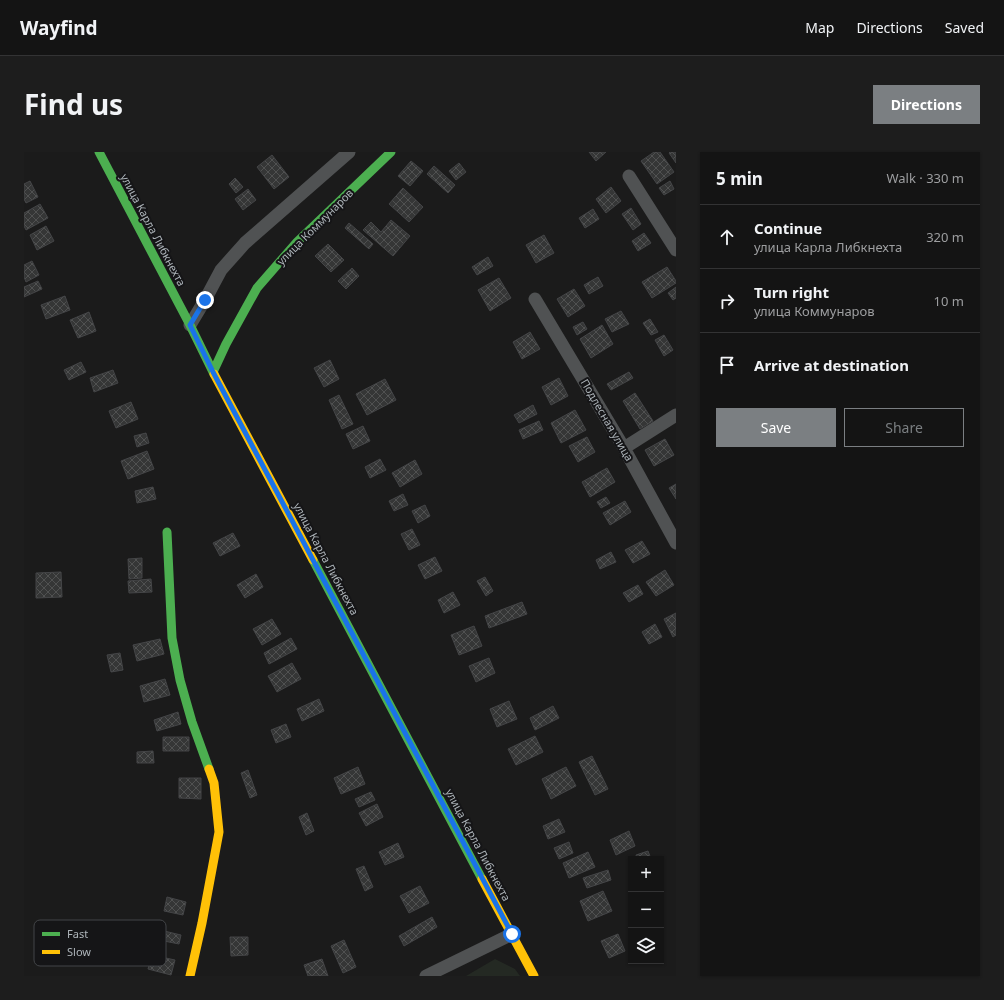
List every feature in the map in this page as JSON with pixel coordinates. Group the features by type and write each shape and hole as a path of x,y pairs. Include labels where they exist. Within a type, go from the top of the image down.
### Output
{"street":[{"name":"улица Карла Либкнехта","path":"99,152 190,325 213,372 534,976"},
{"path":"190,325 221,270 240,248 349,152"},
{"name":"улица Коммунаров","path":"213,372 226,344 257,288 297,242 391,152"},
{"path":"629,176 676,250"},
{"name":"Подлесная улица","path":"535,299 624,448 676,543"},
{"path":"624,448 676,416"},
{"path":"167,532 172,638 180,680 192,722 214,784 219,832 202,923 190,976"},
{"path":"426,976 512,934"}],"shaded area":[{"path":"495,959 515,969 520,976 466,976"}],"building":[{"path":"589,152 606,152 596,161"},
{"path":"654,152 660,152 674,172 657,184 641,161"},
{"path":"676,152 676,163 669,153"},
{"path":"272,155 289,177 274,189 257,167"},
{"path":"411,161 423,171 410,186 398,176"},
{"path":"459,163 466,172 456,180 449,171"},
{"path":"434,166 455,185 448,193 427,174"},
{"path":"235,178 243,187 236,193 229,184"},
{"path":"30,181 38,197 26,203 24,199 24,184"},
{"path":"670,181 674,189 664,195 659,188"},
{"path":"611,187 621,201 606,213 596,199"},
{"path":"403,188 423,207 409,222 389,204"},
{"path":"248,189 256,200 243,210 235,199"},
{"path":"40,204 48,218 26,230 24,226 24,213"},
{"path":"631,208 641,224 633,230 622,214"},
{"path":"593,209 599,219 585,228 579,218"},
{"path":"391,220 410,236 393,256 363,230 371,222 381,232"},
{"path":"349,223 373,244 369,249 345,228"},
{"path":"46,226 54,241 37,250 30,235"},
{"path":"644,233 651,243 638,251 632,241"},
{"path":"544,235 554,253 536,263 526,245"},
{"path":"328,244 344,260 331,272 315,256"},
{"path":"488,257 493,266 477,275 472,267"},
{"path":"32,261 39,275 26,282 24,277 24,265"},
{"path":"667,267 676,283 652,298 642,282"},
{"path":"352,268 359,276 346,289 338,281"},
{"path":"598,277 603,286 589,294 584,285"},
{"path":"499,278 511,298 490,311 478,290"},
{"path":"38,281 42,289 24,297 24,287"},
{"path":"676,287 676,298 673,300 668,293"},
{"path":"574,289 585,306 568,317 557,299"},
{"path":"65,296 70,310 46,319 41,305"},
{"path":"621,311 629,324 612,332 605,319"},
{"path":"89,312 96,331 78,338 70,320"},
{"path":"650,319 658,332 651,335 643,323"},
{"path":"583,322 587,329 577,335 573,327"},
{"path":"602,325 613,344 591,358 580,339"},
{"path":"530,332 540,349 522,359 513,342"},
{"path":"664,335 673,350 664,356 655,340"},
{"path":"330,360 339,379 324,387 314,368"},
{"path":"81,362 86,372 69,380 64,370"},
{"path":"113,370 118,383 94,392 90,378"},
{"path":"629,372 633,378 611,390 607,384"},
{"path":"559,378 568,396 551,405 542,387"},
{"path":"385,379 396,400 367,415 356,394"},
{"path":"635,393 653,421 640,429 623,401"},
{"path":"339,395 353,424 342,429 329,400"},
{"path":"131,402 138,419 116,428 109,411"},
{"path":"533,405 537,414 519,423 514,415"},
{"path":"575,410 586,430 561,443 551,423"},
{"path":"539,421 543,430 523,439 519,430"},
{"path":"363,426 370,441 353,449 346,434"},
{"path":"146,433 149,443 137,447 134,436"},
{"path":"587,437 595,452 578,462 569,446"},
{"path":"665,439 674,455 654,466 645,450"},
{"path":"147,451 154,469 128,479 121,461"},
{"path":"380,459 386,470 370,478 365,467"},
{"path":"415,460 422,474 400,487 392,473"},
{"path":"607,468 615,482 590,497 582,482"},
{"path":"676,484 676,499 669,488"},
{"path":"153,487 156,499 137,503 135,491"},
{"path":"403,494 408,505 394,511 389,501"},
{"path":"606,497 610,503 601,508 597,502"},
{"path":"625,501 631,512 610,525 603,513"},
{"path":"425,505 430,516 418,523 412,511"},
{"path":"412,529 420,545 409,550 401,534"},
{"path":"233,533 240,546 220,556 213,543"},
{"path":"642,541 650,554 633,563 625,550"},
{"path":"611,552 616,562 600,569 596,560"},
{"path":"435,557 442,571 425,579 418,565"},
{"path":"142,558 142,578 129,579 128,559"},
{"path":"665,570 674,585 656,596 646,582"},
{"path":"61,572 62,597 36,598 36,573"},
{"path":"256,574 263,587 245,598 237,585"},
{"path":"485,577 493,591 486,596 477,581"},
{"path":"151,579 152,592 129,593 128,581"},
{"path":"638,585 643,594 629,602 623,593"},
{"path":"453,592 460,605 444,613 438,600"},
{"path":"522,602 527,614 489,628 485,616"},
{"path":"676,613 676,635 673,637 664,619"},
{"path":"272,619 281,634 262,645 253,629"},
{"path":"655,624 662,637 649,644 642,632"},
{"path":"474,626 482,646 459,655 451,635"},
{"path":"291,638 297,649 269,664 264,653"},
{"path":"160,639 164,654 137,661 133,645"},
{"path":"120,653 123,670 111,672 107,655"},
{"path":"489,658 495,673 476,682 469,666"},
{"path":"292,663 301,679 277,692 268,676"},
{"path":"165,679 170,695 144,702 140,686"},
{"path":"319,699 324,711 302,721 297,709"},
{"path":"509,701 517,719 497,727 490,709"},
{"path":"553,706 559,718 535,730 530,718"},
{"path":"178,712 181,724 157,731 154,720"},
{"path":"286,724 291,737 276,743 271,730"},
{"path":"535,736 543,752 516,765 508,749"},
{"path":"163,737 189,737 189,751 163,751"},
{"path":"153,751 154,763 137,763 137,752"},
{"path":"592,756 608,789 595,795 579,762"},
{"path":"358,767 365,784 341,794 334,778"},
{"path":"566,767 576,786 551,799 542,779"},
{"path":"248,770 257,795 250,798 241,773"},
{"path":"179,778 201,778 201,799 179,798"},
{"path":"371,792 375,800 359,807 355,799"},
{"path":"377,804 383,817 366,826 359,813"},
{"path":"307,813 314,831 306,835 299,817"},
{"path":"559,819 565,832 548,839 543,826"},
{"path":"629,831 635,846 616,855 610,840"},
{"path":"569,842 573,853 559,859 554,848"},
{"path":"398,843 404,857 385,865 379,852"},
{"path":"648,851 650,856 636,856"},
{"path":"588,852 595,867 569,878 563,863"},
{"path":"364,866 373,887 365,891 356,869"},
{"path":"608,870 611,880 587,888 583,878"},
{"path":"420,886 429,903 409,913 400,896"},
{"path":"603,891 612,911 588,921 580,901"},
{"path":"167,897 186,902 183,915 164,911"},
{"path":"432,917 437,927 404,946 399,936"},
{"path":"166,931 181,935 179,944 166,941"},
{"path":"618,934 625,951 609,958 601,941"},
{"path":"230,937 248,937 248,955 231,956"},
{"path":"344,940 356,967 343,973 331,946"},
{"path":"166,958 175,960 171,975 148,969 149,966 166,966"},
{"path":"322,959 328,976 308,976 304,965"}],"traffic: fast":[{"path":"99,152 190,325 214,374"},
{"path":"213,372 226,344 257,288 297,242 391,152"},
{"path":"167,532 172,638 180,680 192,722 209,769"},
{"path":"313,560 482,879"}],"traffic: slow":[{"path":"214,374 313,560"},
{"path":"190,976 202,923 219,832 214,783 209,769"},
{"path":"482,879 534,976"}],"route":[{"path":"205,300 190,325 213,372 512,934"}]}
